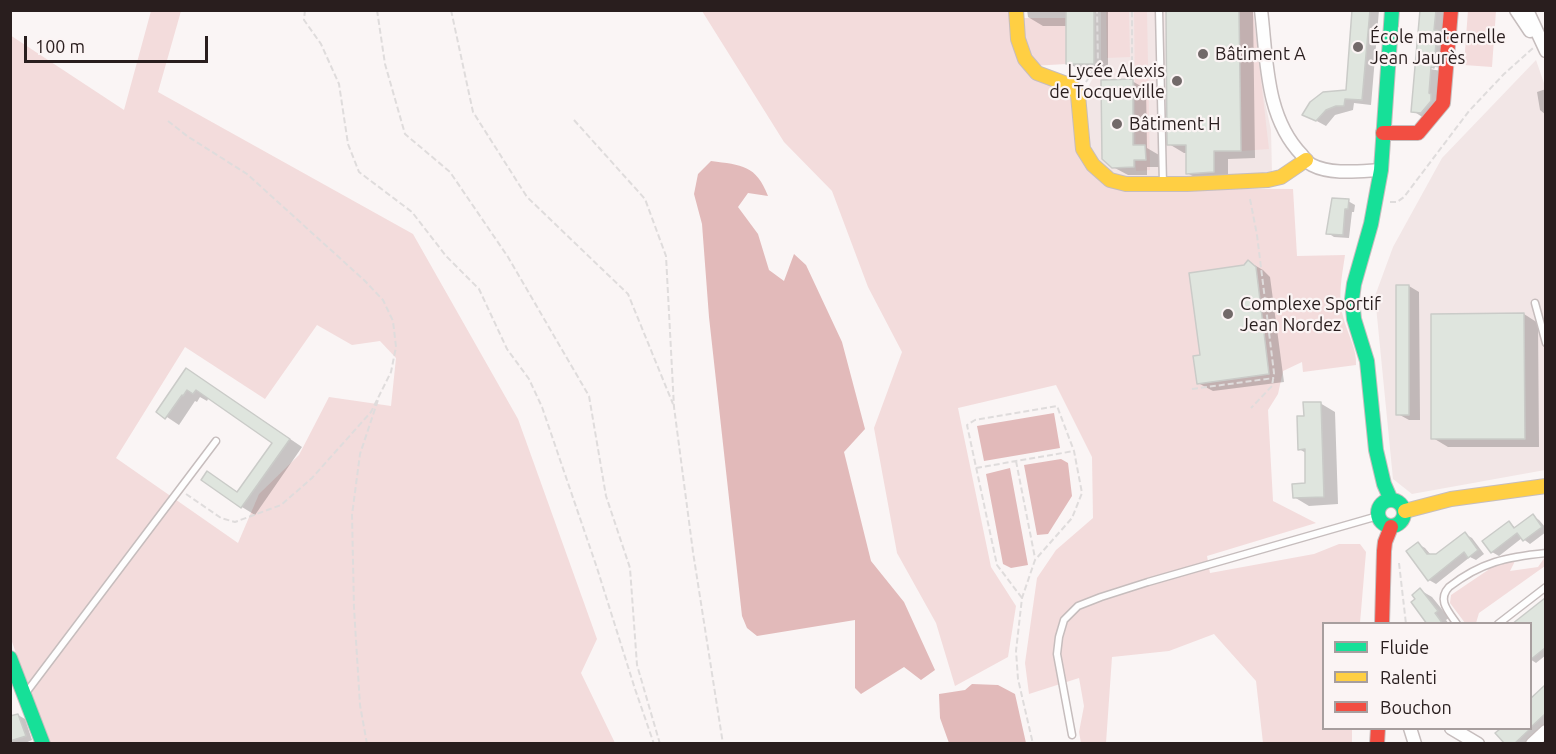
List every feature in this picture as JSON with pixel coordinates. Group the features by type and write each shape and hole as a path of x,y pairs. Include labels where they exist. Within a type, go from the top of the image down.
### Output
{"street":[{"path":"1016,10 1018,39 1025,59 1037,73 1072,86 1078,95 1083,149 1093,165 1110,180 1126,184 1163,184 1274,179 1281,177 1306,160"},
{"path":"1261,10 1272,99 1290,141 1306,160 1319,168 1381,170"},
{"path":"1391,500 1384,484 1376,450 1367,361 1352,309 1354,284 1372,216 1381,170 1392,10"},
{"path":"1383,133 1418,133 1443,103 1451,10"},
{"path":"1516,10 1539,45"},
{"path":"1527,10 1537,29 1539,45"},
{"path":"1404,511 1451,499 1545,486"},
{"path":"1382,622 1385,542 1391,527 1403,520 1404,511 1398,501 1391,500 1382,504 1378,516 1383,524 1391,527"},
{"path":"10,658 43,744"},
{"path":"1453,730 1478,744"},
{"path":"1532,744 1545,731"}],"lane":[{"path":"1160,10 1163,184"},
{"path":"1535,303 1545,343"},
{"path":"25,695 216,441"},
{"path":"1072,735 1057,654 1064,620 1078,606 1139,585 1378,516"},
{"path":"1456,622 1447,610 1443,598 1449,587 1490,562 1545,553"},
{"path":"1501,622 1545,587"}],"path":[{"path":"305,10 304,20 321,44 339,84 348,144 359,172 412,212 446,256 479,289 507,349 529,379 542,407 654,744"},
{"path":"377,10 385,64 405,134 450,172 508,257 589,396 606,496 630,568 637,665 660,744"},
{"path":"451,10 473,112 527,197 628,294 674,407"},
{"path":"1078,95 1098,63 1097,10"},
{"path":"1128,79 1132,73 1132,10"},
{"path":"1382,201 1394,203 1404,197 1469,111 1504,74 1539,45"},
{"path":"574,120 645,199 666,256 674,407 694,564 723,744"},
{"path":"168,121 187,136 247,174 364,280 383,300 393,321 396,347 391,372 371,412 312,478 280,505 235,522 221,518 179,489"},
{"path":"1250,199 1257,235 1274,378 1267,393 1251,408"},
{"path":"1192,389 1274,378"},
{"path":"367,744 359,694 352,515 360,454 381,391"},
{"path":"1022,598 997,565 967,425 975,420 1057,406 1074,451 1082,493 1072,518 1035,560 1022,598 1016,651 1018,679 1033,744"},
{"path":"976,468 1074,451"},
{"path":"1016,461 1035,560"},
{"path":"1384,551 1399,558 1406,622"}],"shaded area":[{"path":"1468,10 1496,11 1492,67 1464,65"},
{"path":"151,11 181,11 158,92 413,234 518,419 597,639 581,673 615,743 47,743 10,636 10,35 124,110","holes":["317,325 352,345 380,341 396,358 391,406 329,397 299,455 259,494 238,543 116,458 185,347 265,399"]},
{"path":"702,11 1011,11 1020,61 1073,91 1081,152 1129,188 1293,189 1297,256 1345,255 1341,304 1355,353 1356,365 1303,372 1302,362 1283,371 1278,394 1268,410 1273,501 1316,523 1207,556 1210,573 1314,554 1339,544 1360,544 1366,552 1360,622 1322,622 1322,730 1352,730 1352,743 1263,743 1256,681 1214,634 1169,651 1112,657 1106,743 1081,743 1079,732 1084,706 1079,678 1029,694 1025,663 1037,578 1056,550 1093,518 1092,457 1056,385 958,408 991,567 1016,606 1008,657 955,686 936,623 897,553 874,428 902,352 868,287 832,191 784,142"},
{"name":"Lycée Alexis de Tocqueville","path":"1101,11 1253,11 1271,130 1272,173 1214,177 1108,175 1087,147 1082,98 1101,63"},
{"path":"1106,11 1129,11 1130,57 1107,58"},
{"path":"1134,11 1147,11 1150,170 1136,171"},
{"path":"1239,11 1253,11 1269,149 1241,151"},
{"path":"1021,18 1066,18 1066,64 1032,66"},
{"path":"1536,60 1546,89 1545,470 1412,494 1393,479 1375,296 1393,247 1442,158"},
{"path":"711,161 747,168 758,178 768,196 748,193 738,207 758,234 769,270 784,281 794,254 806,265 842,342 865,429 844,452 871,561 904,602 935,670 921,680 904,667 861,694 855,688 855,620 757,636 747,628 742,616 709,317 702,224 694,194 698,174"},
{"path":"1054,413 1060,448 984,461 977,426"},
{"path":"1061,459 1068,463 1072,496 1048,534 1037,535 1024,465"},
{"path":"1010,468 1028,565 1011,568 1003,564 986,474"},
{"path":"1545,557 1545,566 1479,613 1476,622 1464,622 1450,603 1451,595 1488,570 1489,567 1515,561 1510,571 1538,567"},
{"path":"972,684 998,685 1015,694 1026,743 949,743 940,718 939,694 965,690"}],"building":[{"path":"1066,10 1094,10 1094,64 1066,64"},
{"name":"Bâtiment A","path":"1166,10 1239,10 1241,151 1214,151 1214,172 1186,174 1186,145 1167,145"},
{"name":"École maternelle Jean Jaurès","path":"1352,10 1370,10 1362,100 1345,99 1344,106 1326,110 1316,121 1302,115 1310,102 1323,92 1346,90"},
{"path":"1420,10 1436,10 1434,30 1437,30 1434,68 1431,67 1429,93 1431,101 1421,113 1411,112"},
{"name":"Bâtiment H","path":"1133,79 1133,145 1145,145 1146,160 1134,160 1134,167 1112,168 1102,159 1101,80"},
{"path":"1332,198 1349,199 1348,209 1345,209 1343,235 1326,234"},
{"name":"Complexe Sportif Jean Nordez","path":"1248,260 1256,267 1269,374 1197,384 1193,356 1200,355 1189,273 1244,265"},
{"path":"1396,285 1409,285 1409,415 1396,415"},
{"path":"1524,313 1525,439 1431,439 1431,314"},
{"path":"186,368 290,439 241,508 201,480 207,471 237,492 272,443 196,390 193,394 187,390 165,419 156,412"},
{"path":"1303,402 1321,402 1324,497 1293,498 1292,484 1305,483 1305,449 1298,450 1297,416 1304,416"},
{"path":"1533,514 1542,527 1523,541 1517,533 1491,553 1482,541 1509,521 1514,528"},
{"path":"1465,532 1478,550 1468,558 1464,552 1428,581 1406,551 1418,542 1427,554 1436,554"},
{"path":"1420,588 1438,611 1435,613 1442,622 1426,622 1411,602 1415,599 1412,595"},
{"path":"1545,598 1545,648 1532,658 1532,622 1515,622"},
{"path":"1545,685 1545,714 1532,726 1532,697"},
{"path":"18,714 26,736 10,741 10,716"},
{"path":"1499,730 1529,730 1514,744 1505,744 1495,733"}],"traffic: fast":[{"path":"1391,500 1384,484 1376,450 1367,361 1354,319 1352,299 1371,224 1381,170 1392,10"},
{"path":"1391,500 1400,504 1404,513 1400,522 1391,526 1382,522 1378,513 1382,504 1391,500"},
{"path":"10,658 43,744"}],"traffic: slow":[{"path":"1016,10 1018,39 1025,59 1037,73 1072,86 1078,95 1083,149 1093,165 1110,180 1126,184 1268,180 1281,177 1306,160"},
{"path":"1405,511 1451,499 1546,486"}],"traffic: jam":[{"path":"1383,133 1418,133 1443,103 1451,10"},
{"path":"1382,622 1384,551 1391,527"},
{"path":"1377,744 1378,730"}],"place":[{"name":"École maternelle Jean Jaurès","path":"1358,47"},
{"name":"Bâtiment A","path":"1203,54"},
{"name":"Lycée Alexis de Tocqueville","path":"1177,81"},
{"name":"Bâtiment H","path":"1117,124"},
{"name":"Complexe Sportif Jean Nordez","path":"1228,314"}]}
